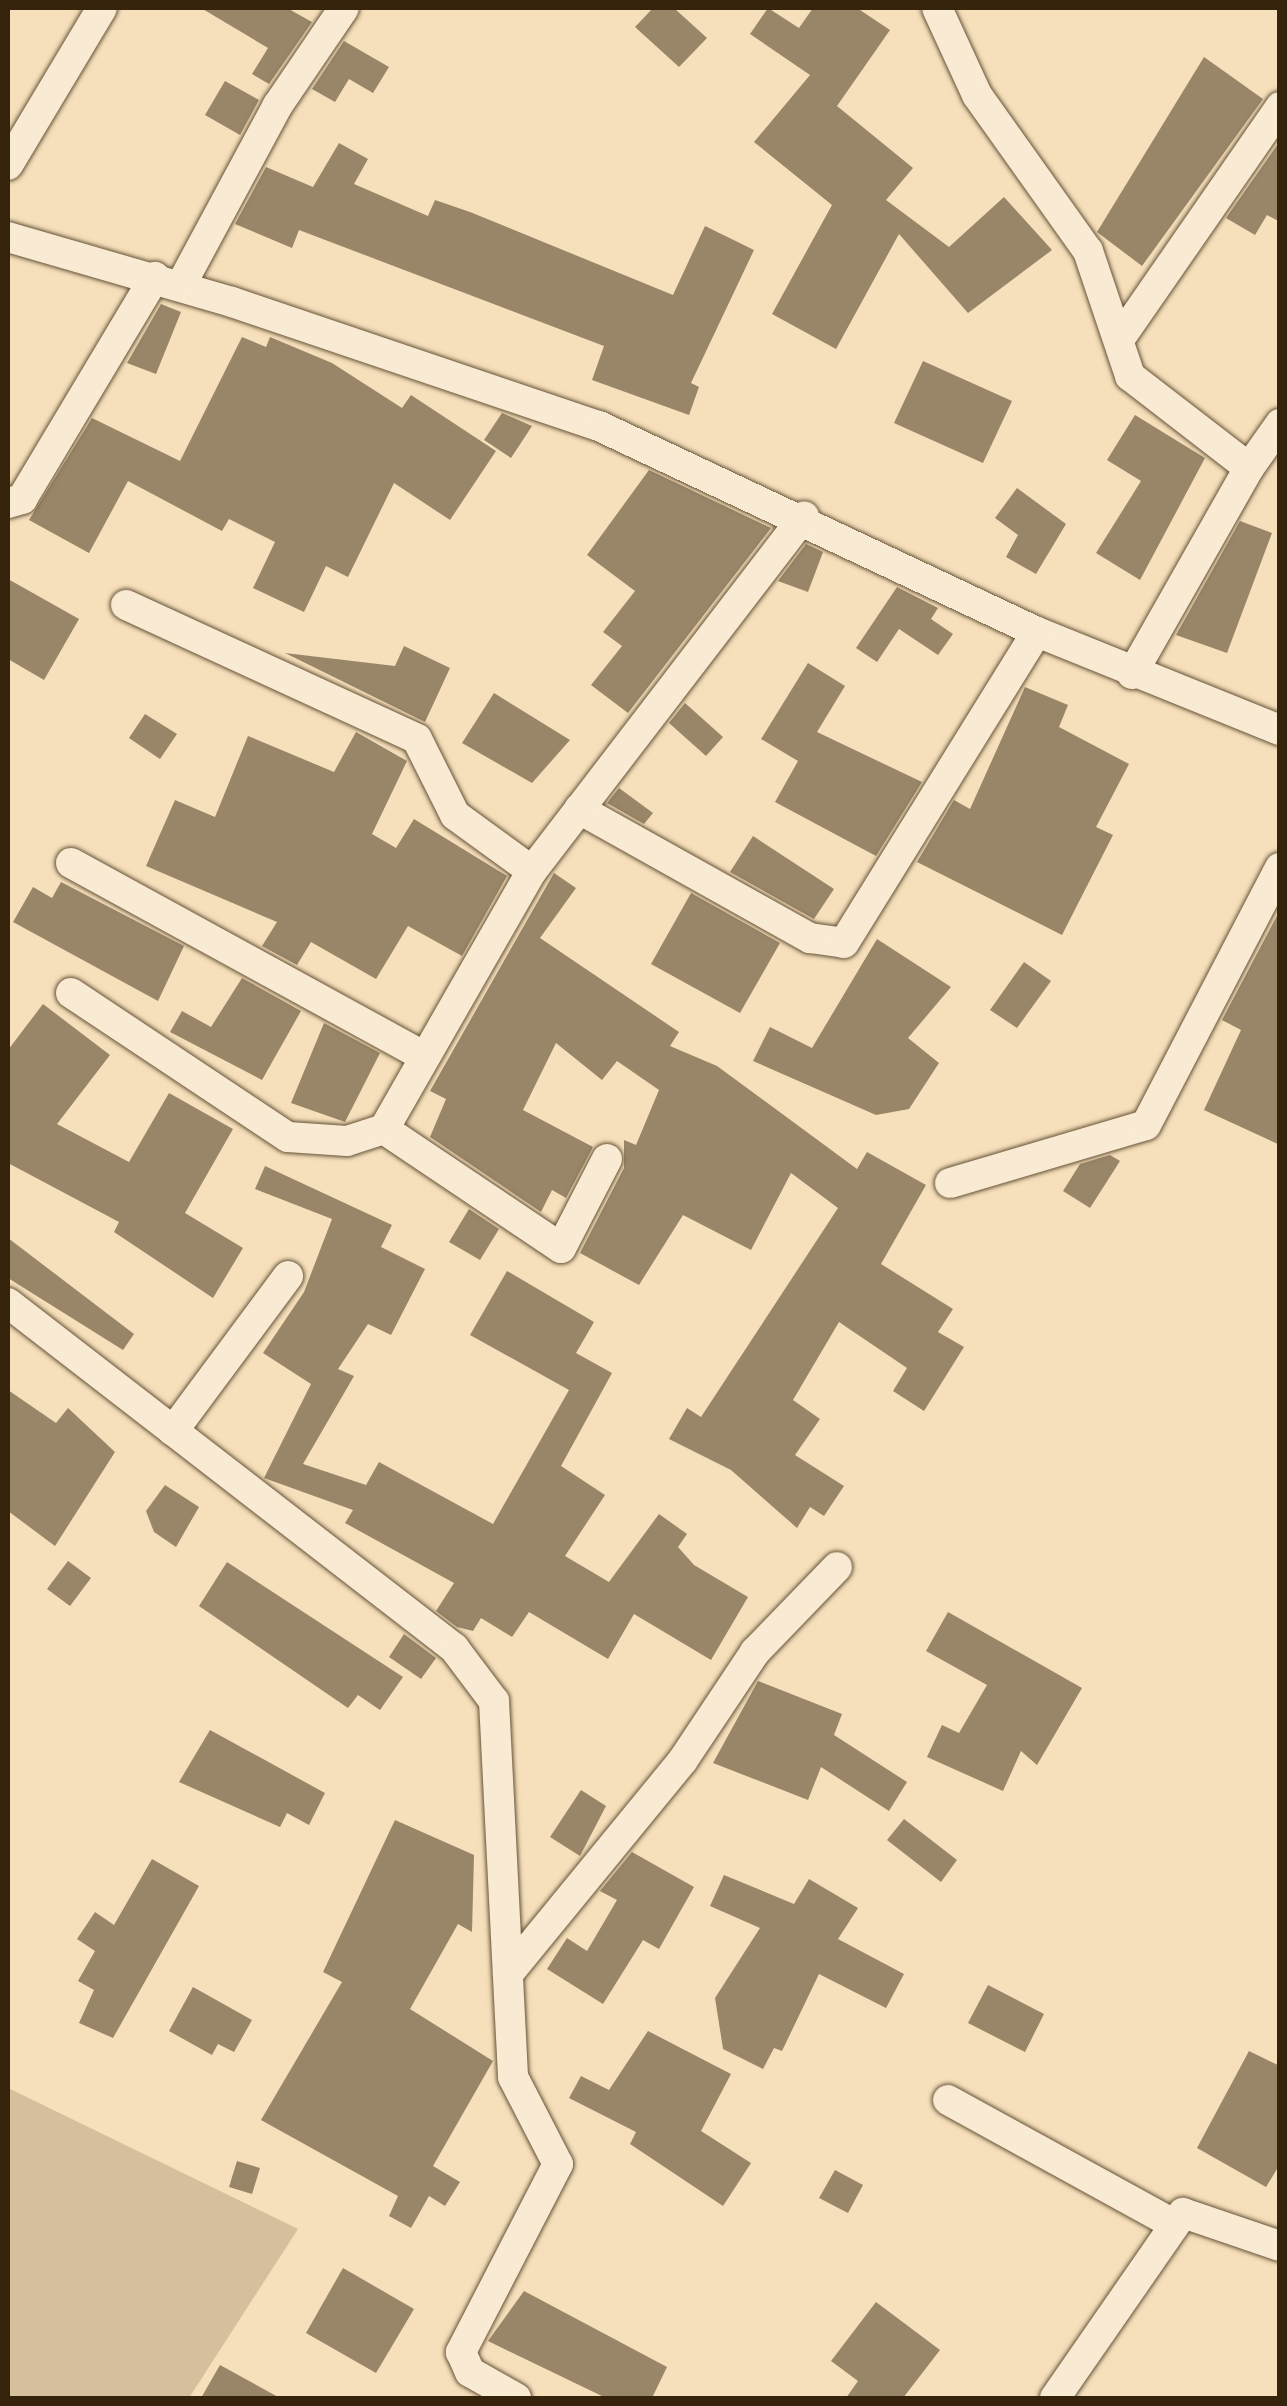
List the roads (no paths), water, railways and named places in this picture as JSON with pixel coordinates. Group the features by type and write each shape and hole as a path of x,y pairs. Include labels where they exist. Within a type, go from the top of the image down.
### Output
{"street":[{"path":"8,165 102,8"},
{"path":"8,503 22,499 168,282 278,105 344,8"},
{"path":"937,8 977,95 1088,250 1121,338 1130,376 1249,468"},
{"path":"1121,338 1280,107"},
{"path":"8,237 168,282 599,426 804,516 1037,632 1132,674 1280,730"},
{"path":"1132,674 1249,468 1280,424"},
{"path":"71,992 288,1137 347,1141 384,1129 532,871 804,516"},
{"path":"126,605 417,740 454,815 532,871"},
{"path":"578,809 810,938 844,943 1037,632"},
{"path":"71,863 424,1056"},
{"path":"950,1183 1146,1125 1280,868"},
{"path":"384,1129 561,1248 607,1159"},
{"path":"173,1431 288,1276"},
{"path":"8,1303 481,1674 494,1701 516,2098 550,2144 556,2185 466,2330 461,2352 470,2372 516,2398"},
{"path":"508,1974 683,1760 755,1652 837,1567"},
{"path":"948,2100 1172,2223"},
{"path":"1055,2398 1172,2223 1202,2212 1280,2246"}]}
